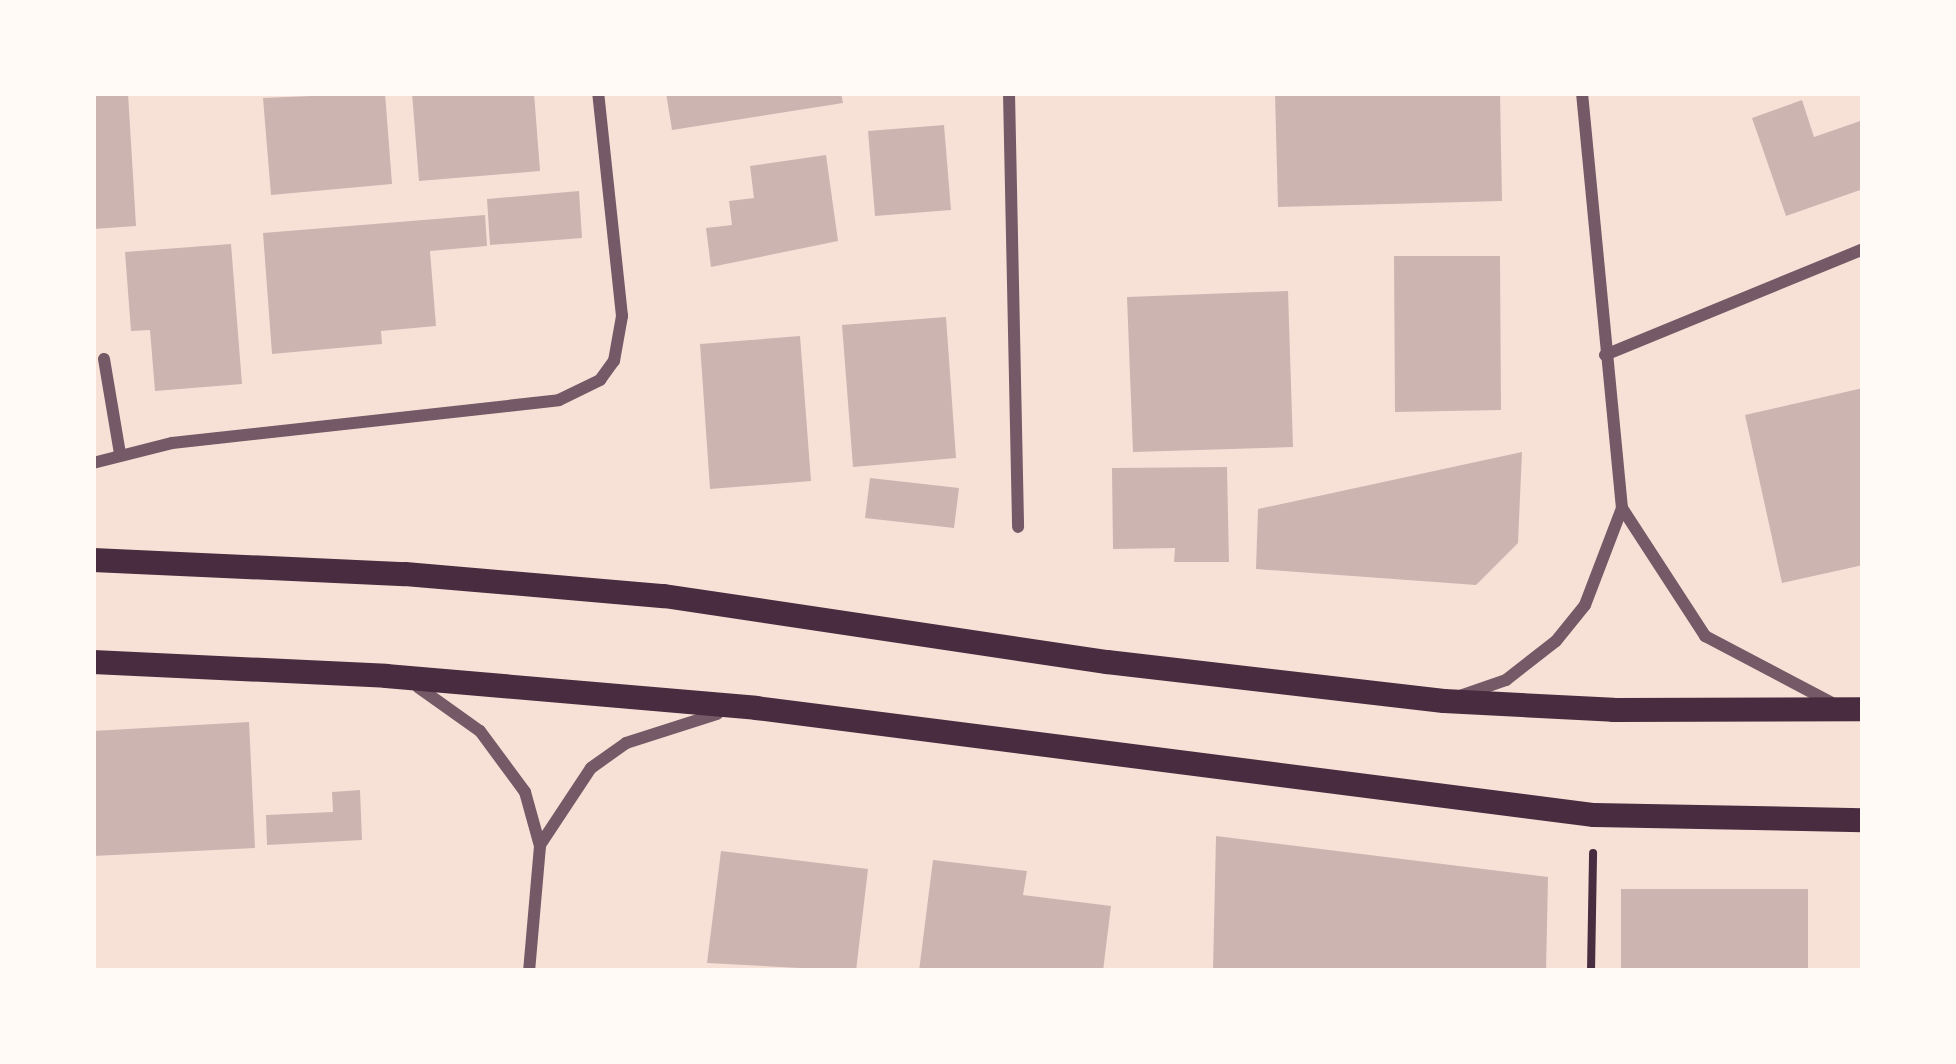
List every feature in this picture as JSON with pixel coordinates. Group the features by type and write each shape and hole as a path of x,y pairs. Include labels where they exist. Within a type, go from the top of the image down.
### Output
{"main road":[{"path":"93,560 405,574 664,596 1444,701 1855,710"},
{"path":"93,662 386,676 756,708 1594,815 1863,820"}],"street":[{"path":"93,463 120,454 560,400 600,380 614,361 622,316 598,93"},
{"path":"1009,93 1018,527"},
{"path":"1582,93 1622,508 1706,636 1855,710"},
{"path":"1604,355 1863,250"},
{"path":"104,359 120,454"},
{"path":"1444,701 1506,680 1546,652 1586,604 1622,508"},
{"path":"386,676 432,693 506,758 540,846 529,971"},
{"path":"540,846 591,768 626,742 756,708"}],"path":[{"path":"1591,971 1594,815"}],"building":[{"path":"93,93 128,93 136,226 93,229"},
{"path":"385,93 392,184 271,195 263,98"},
{"path":"412,93 534,93 540,171 419,181"},
{"path":"666,93 841,93 843,103 672,130"},
{"path":"1275,93 1500,93 1502,201 1278,207"},
{"path":"1802,100 1814,137 1863,120 1863,189 1786,216 1752,118"},
{"path":"944,125 951,210 875,216 868,131"},
{"path":"826,155 838,241 711,267 706,228 732,225 729,201 754,198 750,166"},
{"path":"579,191 582,238 490,245 487,199"},
{"path":"485,215 487,246 430,251 436,326 381,331 382,344 272,354 263,233"},
{"path":"231,244 242,384 155,391 150,330 131,331 125,252"},
{"path":"1394,256 1500,256 1501,410 1395,412"},
{"path":"1288,291 1293,447 1133,452 1127,297"},
{"path":"946,317 956,458 853,467 842,325"},
{"path":"800,336 811,481 710,489 700,344"},
{"path":"1863,388 1863,565 1782,583 1745,415"},
{"path":"1522,452 1518,543 1476,585 1256,569 1258,509"},
{"path":"1227,467 1229,562 1174,562 1175,548 1113,549 1112,468"},
{"path":"870,478 959,488 954,528 865,518"},
{"path":"249,722 255,848 93,856 93,731"},
{"path":"360,790 362,840 267,845 266,815 333,812 332,792"},
{"path":"1216,836 1548,877 1546,971 1213,971"},
{"path":"721,851 868,869 856,971 707,963"},
{"path":"933,860 1027,871 1023,895 1111,906 1103,971 919,971"},
{"path":"1621,889 1808,889 1808,971 1621,971"}]}
